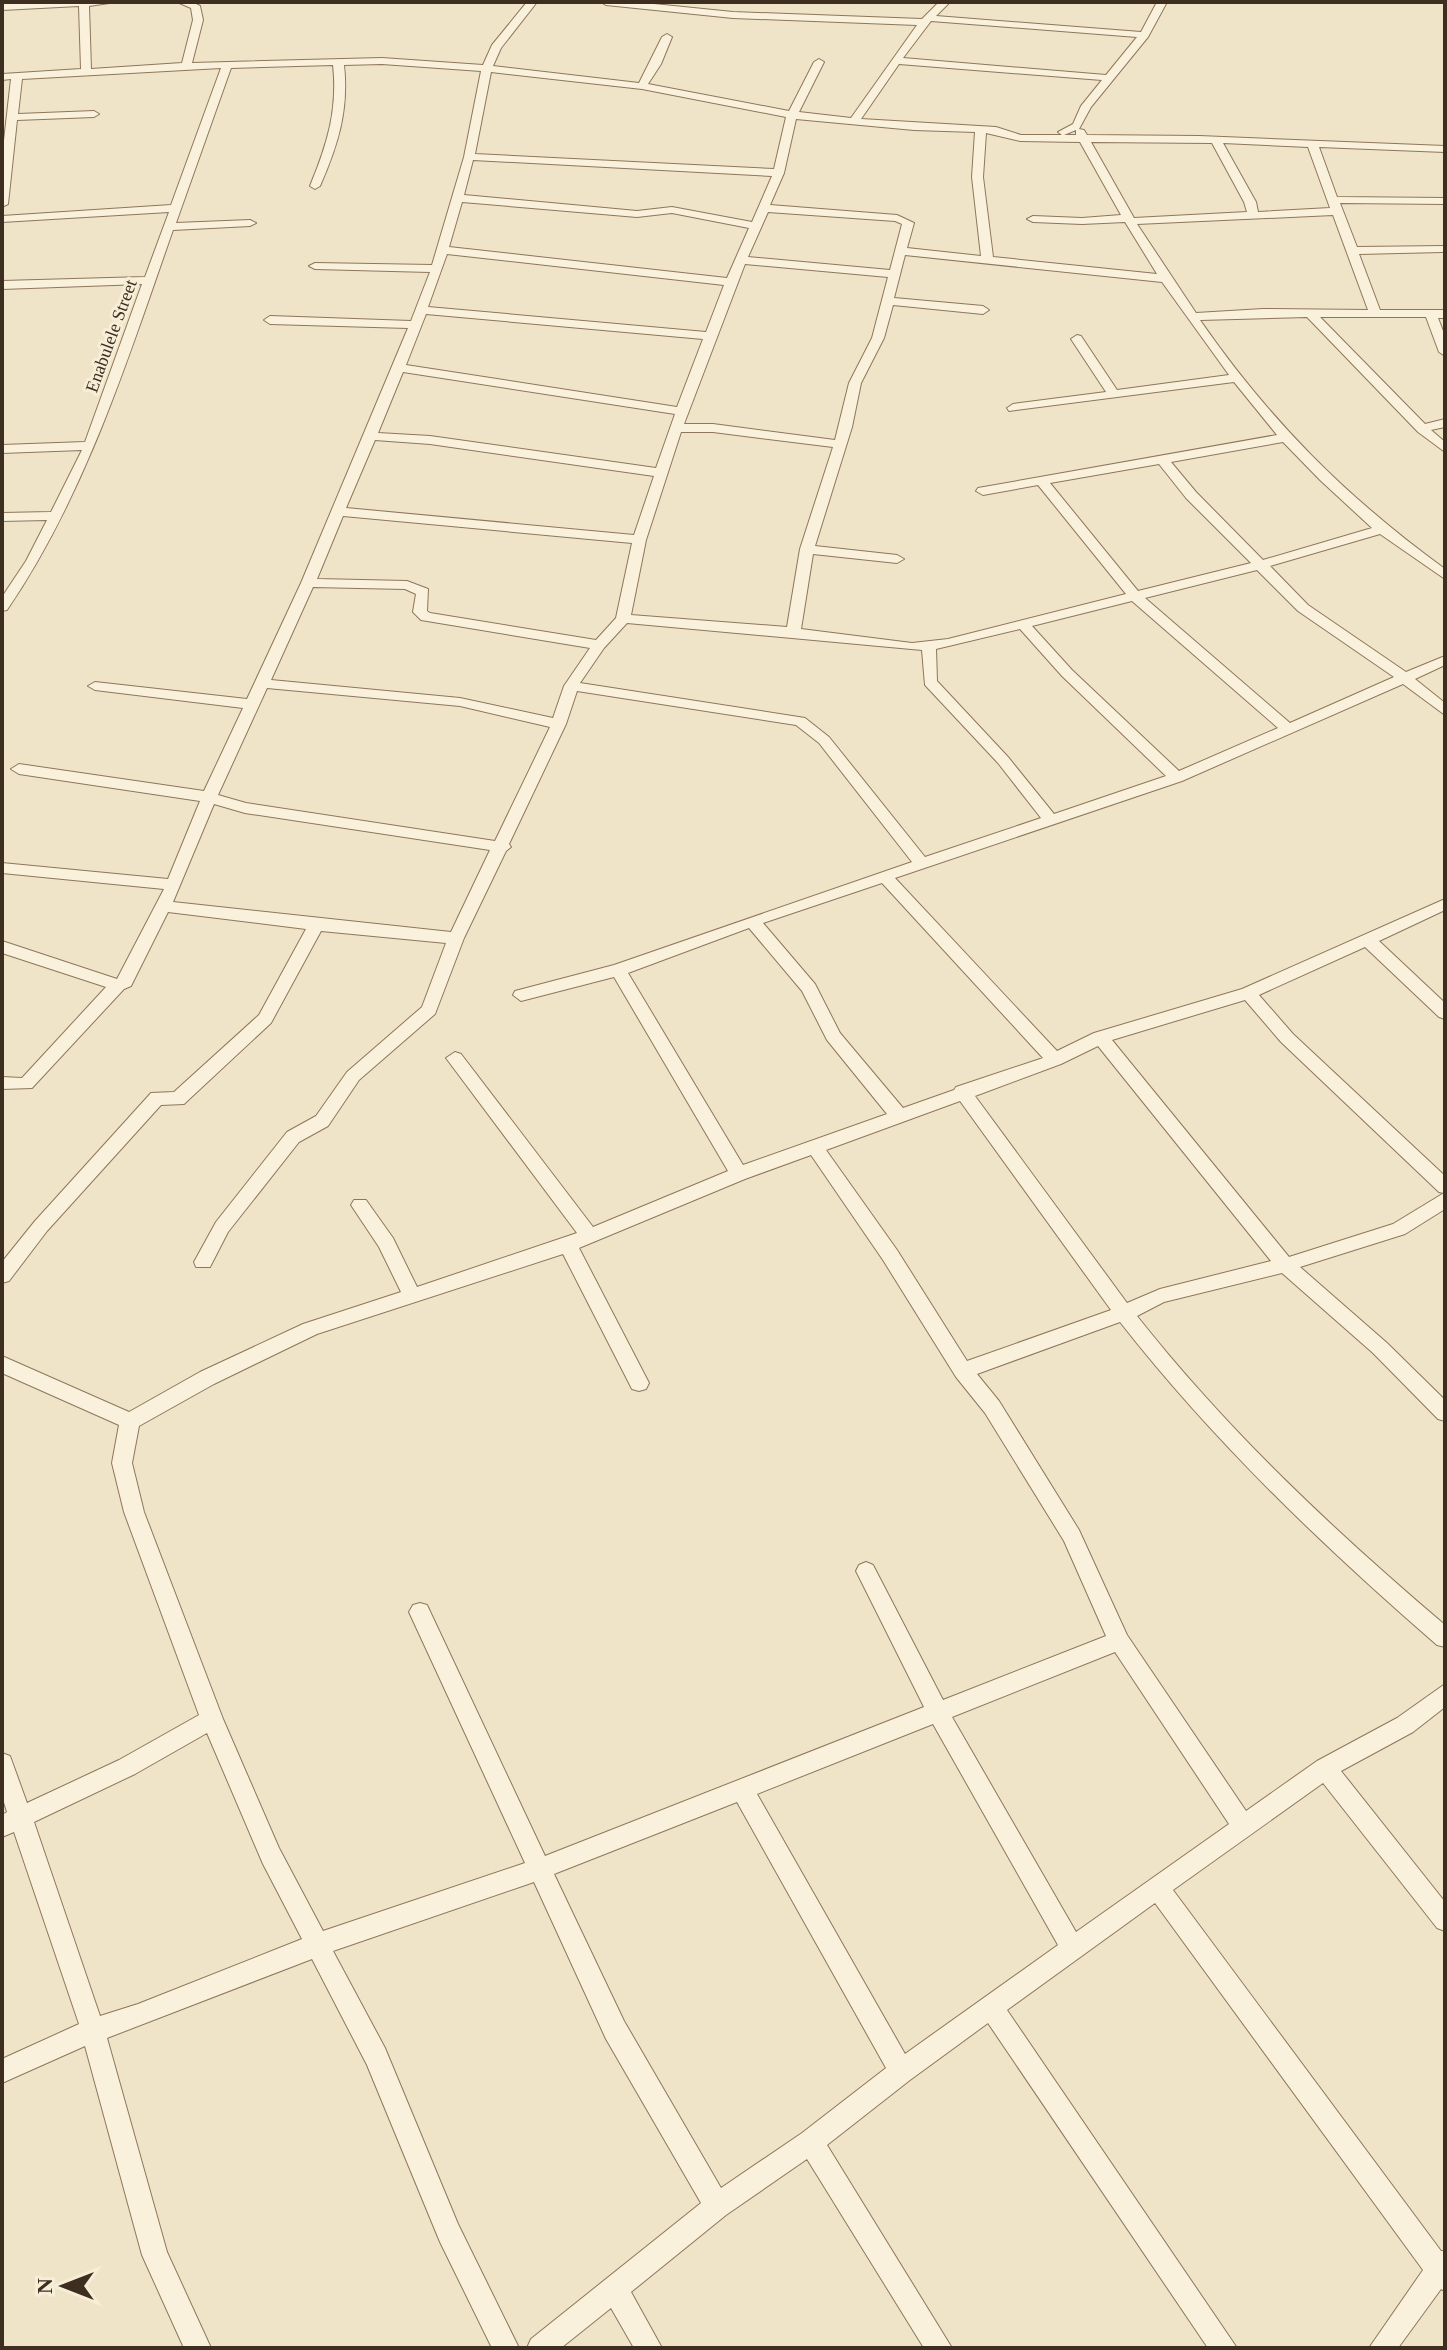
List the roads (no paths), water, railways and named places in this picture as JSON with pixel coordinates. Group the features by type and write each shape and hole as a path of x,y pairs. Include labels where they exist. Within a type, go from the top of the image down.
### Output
{"street":[{"path":"84,2 86,71"},
{"path":"2,7 111,2"},
{"path":"182,2 195,6 198,20 186,66"},
{"path":"2,1083 26,1084 118,985 125,982 174,885 250,704 308,583 399,368 437,269 469,157 487,68 496,47 532,2"},
{"path":"606,2 733,15 927,20 1144,35"},
{"path":"855,120 927,20 945,2"},
{"path":"1162,2 1144,35 1086,106 1080,132 1130,219 1237,378 1288,437 1382,529 1445,575"},
{"path":"642,86 656,64 667,37"},
{"path":"315,186 335,137 344,100 338,61"},
{"path":"2,77 338,61 487,68 642,86 792,115 981,129 1020,138 1050,138 1080,132 1445,149"},
{"path":"897,61 1110,78"},
{"path":"203,1262 222,1227 293,1137 322,1121 353,1076 429,1010 456,938 503,847 559,724 571,686 599,645 623,619 639,540 682,411 731,282 779,173 792,115 819,62"},
{"name":"Enabulele Street","path":"2,607 8,590 33,561 52,516 90,446 227,65"},
{"path":"2,204 17,76"},
{"path":"13,117 94,114"},
{"path":"981,129 975,167 983,204 987,259"},
{"path":"1216,140 1250,202 1253,215"},
{"path":"1312,144 1375,312"},
{"path":"469,157 779,173"},
{"path":"455,198 637,214 672,210 754,226"},
{"path":"1033,219 1082,221 1253,215 1334,206 1445,201"},
{"path":"2,219 175,208"},
{"path":"762,208 902,219 908,223 878,338 855,383 846,427 838,444 807,549 793,632"},
{"path":"169,227 250,223"},
{"path":"1353,251 1442,249"},
{"path":"442,250 731,282"},
{"path":"899,251 1169,279"},
{"path":"743,260 894,274"},
{"path":"315,266 437,269"},
{"path":"2,285 152,280"},
{"path":"889,301 983,310"},
{"path":"421,310 711,336"},
{"path":"1194,317 1375,312 1445,314"},
{"path":"1310,313 1422,429 1445,448"},
{"path":"1431,314 1445,352"},
{"path":"270,320 414,325"},
{"path":"1077,339 1114,395"},
{"path":"399,368 682,411"},
{"path":"1013,408 1237,378"},
{"path":"1422,429 1445,423"},
{"path":"678,428 713,428 838,444"},
{"path":"370,436 430,440 511,454 552,456 662,473"},
{"path":"983,491 1288,437"},
{"path":"2,449 90,446"},
{"path":"1164,461 1191,495 1303,608 1405,678 1445,710"},
{"path":"1042,481 1135,596 1289,730"},
{"path":"336,511 639,540"},
{"path":"2,517 52,516"},
{"path":"623,619 793,632 912,647 929,645 1260,565 1382,529"},
{"path":"807,549 897,559"},
{"path":"1425,561 1445,554"},
{"path":"308,583 407,585 423,592 420,612 426,617 599,645"},
{"path":"1022,623 1067,673 1177,778"},
{"path":"929,645 930,682 1003,760 1051,820"},
{"path":"521,995 618,970 752,921 1177,778 1445,660"},
{"path":"260,683 460,702 559,724"},
{"path":"95,686 250,704"},
{"path":"571,686 800,721 824,740 923,865"},
{"path":"19,769 209,797 245,808 503,847"},
{"path":"2,868 174,885"},
{"path":"886,878 1055,1060"},
{"path":"130,1421 207,1378 310,1329 568,1245 739,1174 816,1149 962,1091 1055,1060 1100,1037 1248,993 1369,941 1445,904"},
{"path":"162,906 456,938"},
{"path":"752,921 809,988 833,1036 899,1116"},
{"path":"2,1276 41,1226 157,1098 178,1099 258,1027 316,925"},
{"path":"1369,941 1445,1013"},
{"path":"2,947 118,985"},
{"path":"618,970 739,1174"},
{"path":"1248,993 1287,1038 1445,1187"},
{"path":"1100,1037 1285,1265 1380,1348 1445,1413"},
{"path":"455,1058 589,1235"},
{"path":"2,1073 26,1084"},
{"path":"962,1091 1124,1313 1229,1439 1379,1581 1445,1638"},
{"path":"816,1149 890,1255 963,1371 992,1407 1072,1536 1119,1641 1244,1827"},
{"path":"360,1205 386,1243 412,1296"},
{"path":"963,1371 1124,1313 1160,1296 1285,1265 1399,1229 1441,1208"},
{"path":"568,1245 639,1383"},
{"path":"2,1364 130,1421"},
{"path":"130,1421 122,1463 134,1512 212,1719 271,1856 376,2057 449,2233 506,2348"},
{"path":"866,1571 939,1714 1073,1949"},
{"path":"420,1612 615,2030 717,2206"},
{"path":"2,2071 93,2030 138,2016 317,1945 540,1869 1119,1641"},
{"path":"540,2348 717,2206 811,2142 901,2071 1325,1768 1405,1725 1445,1694"},
{"path":"11,1822 127,1767 212,1719"},
{"path":"2,1763 11,1822 93,2030 155,2255 198,2348"},
{"path":"1325,1768 1445,1920"},
{"path":"742,1789 901,2071"},
{"path":"1158,1888 1442,2270 1382,2348"},
{"path":"991,2007 1224,2348"},
{"path":"811,2142 939,2348"},
{"path":"614,2288 649,2348"}]}
